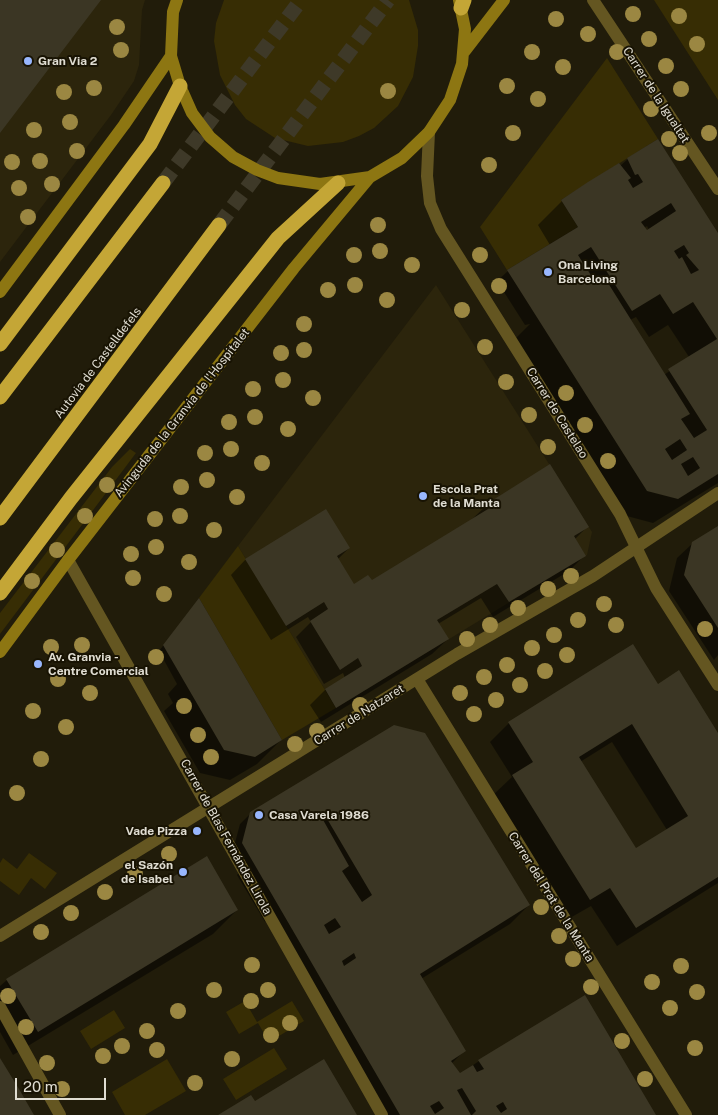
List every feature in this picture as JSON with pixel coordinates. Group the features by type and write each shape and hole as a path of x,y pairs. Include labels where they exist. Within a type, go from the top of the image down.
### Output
{"highway":[{"path":"0,344 150,144 180,86"},
{"path":"0,397 163,182"},
{"path":"0,593 71,498 278,238 338,183"},
{"name":"Autovia de Castelldefels","path":"0,518 219,225"}],"main road":[{"path":"177,0 173,12 170,35 171,56 180,86 192,113 210,137 233,157 257,170 278,178 304,183 338,183 370,177 402,158 429,132 450,100 458,82 464,52 465,29 461,3"},
{"path":"464,52 504,0"},
{"path":"0,292 124,125 171,56"},
{"name":"Avinguda de la Granvia de l'Hospitalet","path":"0,652 68,560 294,268 370,177"}],"street":[{"name":"Carrer de la Igualtat","path":"593,0 718,189"},
{"name":"Carrer de Castelao","path":"429,132 427,176 430,203 441,228 620,514 656,588 718,685"},
{"name":"Carrer de Natzaret","path":"0,936 417,679 593,576 635,546 718,493"},
{"name":"Carrer de Blas Fernández Lirola","path":"68,560 210,807 382,1115"},
{"name":"Carrer del Prat de la Manta","path":"417,679 686,1115"},
{"path":"0,1007 60,1115"}],"shaded area":[{"path":"0,0 145,0 142,10 139,65 134,81 111,115 0,262"},
{"path":"224,0 409,0 418,30 418,46 413,77 398,106 374,128 359,136 343,142 308,146 275,138 246,119 235,105 220,75 214,41 216,23"},
{"path":"654,0 718,0 718,100"},
{"path":"607,58 658,139 561,200 578,227 507,270 480,227"},
{"name":"Escola Prat de la Manta","path":"436,285 592,532 587,555 336,708 238,546"},
{"path":"130,449 136,453 0,634 0,613 112,467"},
{"path":"238,546 336,708 282,740 199,598"},
{"path":"29,853 57,873 45,889 31,878 19,895 0,881 0,863 3,858 17,869"},
{"path":"245,1001 257,1022 292,1001 304,1021 269,1042 258,1023 239,1034 226,1012"},
{"path":"114,1010 125,1028 91,1049 80,1031"},
{"path":"274,1048 287,1069 236,1100 223,1079"},
{"path":"167,1059 186,1091 145,1115 125,1115 112,1092"}],"building":[{"name":"Gran Via 2","path":"0,0 101,0 0,133"},
{"path":"658,139 718,233 718,474 678,499 647,491 507,270 578,227 561,200 588,182 619,163 631,178 628,180 633,188 643,182 638,174 635,175 627,158","holes":["671,203 676,211 647,230 641,222","684,245 689,253 686,255 699,270 691,274 682,257 679,259 674,251","591,247 632,311 660,294 673,314 693,302 717,339 668,369 707,430 694,438 681,419 690,414 603,275 594,280 578,255","680,439 687,450 672,460 665,449","693,457 700,468 688,476 681,464"]},
{"path":"550,464 589,527 574,536 586,556 509,602 497,584 437,620 449,639 336,708 325,689 362,666 358,658 340,670 310,621 328,609 324,602 286,626 245,559 326,509 350,548 337,556 354,584 368,575 372,580 488,509 485,505"},
{"path":"718,526 718,628 684,575 692,542"},
{"path":"199,598 282,740 255,757 224,750 163,645"},
{"path":"633,644 658,684 679,670 718,733 718,877 636,928 610,888 590,900 512,775 533,762 508,722","holes":["632,724 688,816 636,848 579,757"]},
{"path":"394,725 425,733 530,905 420,974 466,1051 451,1061 460,1073 473,1065 477,1072 484,1069 478,1060 585,995 656,1115 472,1115 476,1111 462,1088 457,1090 471,1115 400,1115 242,843 250,812","holes":["326,817 372,895 362,902 342,871 349,866 322,818","335,918 341,927 329,934 324,925","354,953 356,958 344,966 342,961","439,1101 444,1108 435,1114 430,1106","503,1102 507,1109 501,1113 496,1106"]},
{"path":"207,856 238,910 38,1032 6,979"},
{"path":"0,1058 19,1089 34,1115 0,1115"},
{"path":"324,1059 357,1115 218,1115 251,1095 255,1101"}],"tunnel":[{"path":"163,183 301,0"},
{"path":"219,225 388,0"}],"place":[{"name":"Gran Via 2","path":"28,61"},
{"name":"Ona Living Barcelona","path":"548,272"},
{"name":"Escola Prat de la Manta","path":"423,496"},
{"name":"Av. Granvia - Centre Comercial","path":"38,664"},
{"name":"Casa Varela 1986","path":"259,815"},
{"name":"Vade Pizza","path":"197,831"},
{"name":"el Sazón de Isabel","path":"183,872"}]}
